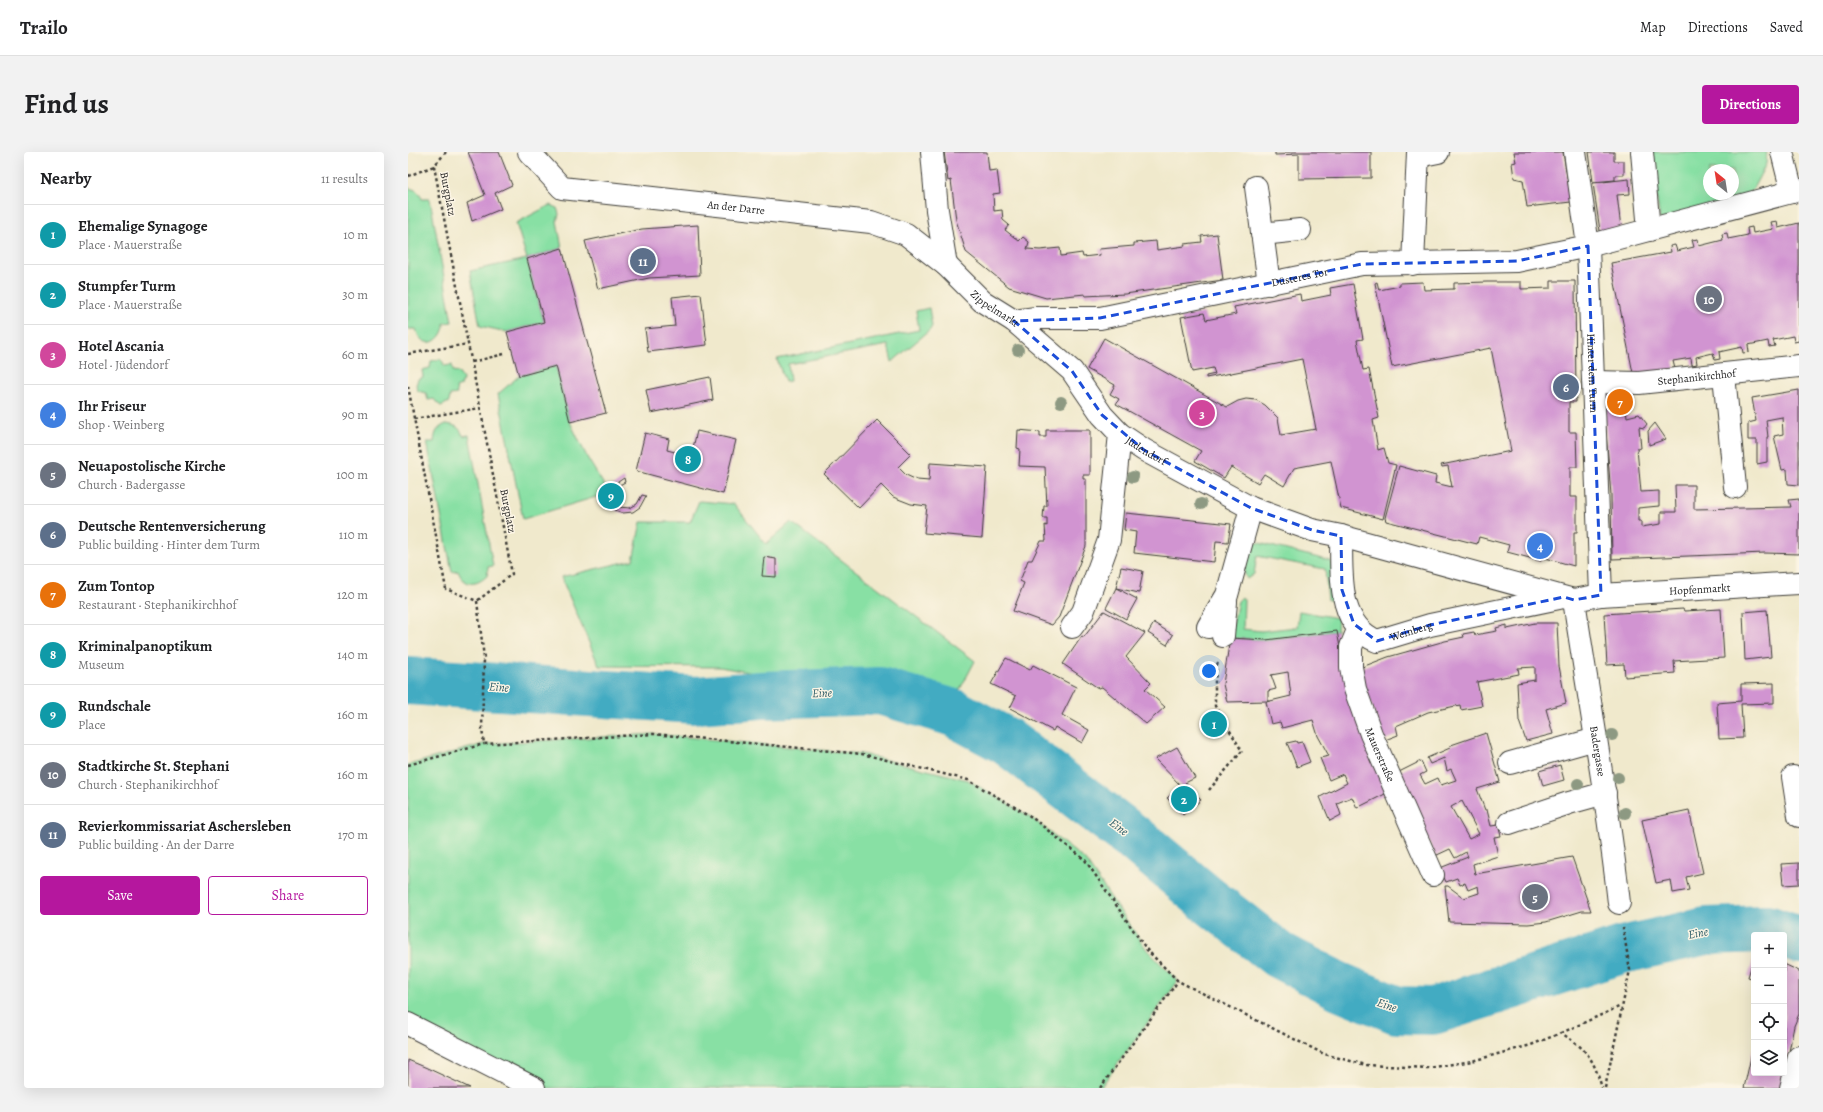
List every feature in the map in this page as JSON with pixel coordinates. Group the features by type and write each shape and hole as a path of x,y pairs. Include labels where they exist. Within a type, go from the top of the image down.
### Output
{"street":[{"name":"An der Darre","path":"530,152 562,188 871,222 906,234 946,265"},
{"path":"932,152 937,210 946,265"},
{"name":"Hinter dem Turm","path":"1575,152 1588,246 1601,595"},
{"path":"1642,152 1648,230"},
{"path":"1588,246 1796,191 1782,152"},
{"path":"1414,264 1425,153"},
{"path":"1256,186 1269,284"},
{"path":"1262,234 1300,230"},
{"name":"Düsteres Tor","path":"1014,321 1036,318 1100,318 1362,264 1517,261 1588,246"},
{"name":"Zippelmarkt","path":"946,265 982,301 1014,321 1072,371 1102,415 1120,434"},
{"name":"Stephanikirchhof","path":"1594,382 1639,383 1799,366"},
{"path":"1724,375 1735,487"},
{"name":"Jüdendorf","path":"1072,627 1083,612 1109,540 1120,434 1144,450 1251,508 1312,530"},
{"path":"1216,632 1251,508"},
{"name":"Weinberg","path":"1312,530 1341,536 1569,598"},
{"name":"Weinberg","path":"1341,536 1342,590 1348,613 1358,630 1377,641 1430,625 1569,598 1601,595"},
{"name":"Hopfenmarkt","path":"1601,595 1799,583"},
{"name":"Badergasse","path":"1569,598 1596,739 1605,794 1619,903"},
{"name":"Mauerstraße","path":"1358,630 1351,647 1350,667 1354,689 1371,734 1433,875"},
{"path":"1510,763 1596,739"},
{"path":"1793,777 1799,816"},
{"path":"1509,823 1569,803 1605,794"},
{"path":"408,1024 534,1088"},
{"path":"1790,1088 1799,1057"}],"path":[{"name":"Burgplatz","path":"408,176 434,166 446,152"},
{"name":"Burgplatz","path":"434,166 512,574 477,601"},
{"path":"408,354 468,344"},
{"path":"472,362 504,354"},
{"path":"408,386 446,589 477,601 484,658 482,729 484,744"},
{"path":"414,419 480,408"},
{"path":"1209,790 1242,751 1215,706 1216,632"},
{"path":"408,765 484,744 654,734 862,754 968,780 1030,816 1085,860 1147,950 1178,980 1324,1054 1366,1065 1428,1068 1472,1061 1531,1045 1622,1005"},
{"path":"1604,1088 1630,970 1619,903"},
{"path":"1100,1088 1178,980"},
{"path":"1561,1033 1577,1043 1594,1062 1604,1088"}],"highlighted area":[{"path":"1588,246 1601,595 1574,600 1564,597 1430,625 1377,641 1354,624 1342,590 1341,536 1312,530 1251,508 1144,450 1102,415 1072,371 1014,321 1100,318 1362,264 1517,261"}],"green space":[{"path":"1650,152 1767,152 1766,164 1749,196 1739,199 1739,164 1703,164 1703,200 1734,200 1660,220"},
{"path":"408,188 417,191 422,199 430,199 452,322 444,323 444,328 440,336 433,342 424,341 420,338 416,329 408,329"},
{"path":"550,205 557,208 559,214 557,221 562,248 527,259 516,223"},
{"path":"527,259 544,322 507,332 480,326 470,271"},
{"path":"929,308 932,326 930,330 892,362 888,345 788,364 790,381 785,382 777,359 919,330 916,311"},
{"path":"440,359 444,366 452,365 453,371 458,372 463,379 461,386 456,388 457,394 450,395 449,402 441,406 434,399 428,400 426,393 418,391 416,385 418,379 423,377 422,370 430,368 431,361"},
{"path":"556,366 570,422 588,459 609,493 523,519 498,394 519,376"},
{"path":"446,424 457,427 463,436 469,435 493,566 488,567 487,576 483,580 474,583 463,580 458,571 452,572 427,442 434,442 437,431 440,427"},
{"path":"699,501 734,504 766,544 791,522 975,661 950,708 720,667 599,666 561,577 633,560 641,522 690,522"},
{"path":"1251,541 1331,561 1335,601 1328,600 1325,569 1257,556 1254,574 1247,579 1244,572"},
{"path":"1242,597 1244,600 1243,629 1261,631 1297,627 1299,611 1338,618 1337,631 1266,640 1230,638 1238,601"},
{"path":"654,734 862,754 968,780 1029,816 1085,860 1147,950 1178,981 1100,1088 534,1088 408,1024 408,765 484,744"}],"building":[{"path":"468,152 499,152 512,185 495,193 501,209 472,221 467,203 485,195"},
{"path":"944,152 987,152 989,171 997,170 1000,193 993,194 994,211 1002,210 1003,220 1009,225 1005,230 1019,241 1023,237 1029,242 1027,249 1040,250 1060,248 1061,256 1082,253 1083,257 1100,255 1099,249 1134,246 1134,243 1156,241 1157,250 1185,246 1184,244 1202,242 1201,236 1217,234 1223,280 1125,294 1085,296 1085,294 1046,298 1009,287 966,252 956,220 951,180 948,181"},
{"path":"1275,152 1371,152 1371,178 1299,179 1299,154 1275,155"},
{"path":"1514,152 1563,152 1571,202 1527,207 1523,180 1514,178 1512,163 1516,162"},
{"path":"1589,152 1614,152 1614,161 1624,161 1624,175 1615,175 1615,180 1593,182"},
{"path":"1629,179 1630,194 1617,195 1621,228 1600,231 1593,183"},
{"path":"1777,221 1778,228 1799,223 1799,341 1794,342 1793,336 1773,340 1775,346 1769,347 1768,341 1748,345 1749,352 1743,353 1742,347 1719,352 1720,359 1715,360 1713,353 1696,357 1697,364 1692,365 1691,358 1673,361 1675,369 1634,378 1611,263 1671,252 1670,246 1675,245 1677,251 1694,247 1692,240 1698,239 1699,246 1723,240 1722,234 1727,233 1728,239 1748,235 1747,228 1752,227 1753,233 1773,229 1771,222"},
{"path":"698,225 700,275 649,278 598,289 585,241 642,229"},
{"path":"562,248 606,413 570,422 556,366 519,376 507,332 544,322 527,259"},
{"path":"1551,281 1575,281 1576,402 1569,402 1569,432 1576,432 1577,467 1570,467 1570,497 1577,497 1577,532 1574,532 1574,566 1542,557 1541,561 1507,552 1509,545 1479,537 1477,544 1386,521 1385,518 1399,466 1436,476 1435,483 1452,487 1448,466 1442,467 1441,465 1511,451 1491,348 1392,367 1375,283 1377,282 1379,290 1400,286 1400,283 1423,282 1424,290 1454,289 1454,283 1521,282 1521,289 1551,288"},
{"path":"1353,284 1363,339 1357,340 1363,370 1369,369 1379,418 1373,420 1378,450 1384,448 1388,463 1396,465 1383,519 1341,508 1331,461 1294,468 1284,486 1264,474 1258,483 1231,467 1224,478 1195,461 1201,451 1116,404 1119,399 1110,394 1115,385 1087,369 1104,338 1227,407 1238,401 1246,399 1256,400 1265,405 1278,418 1281,435 1316,429 1302,359 1206,378 1206,376 1215,374 1213,368 1192,372 1181,317 1204,313 1206,320 1236,314 1234,307 1300,294 1301,301 1331,295 1330,288"},
{"path":"701,294 707,345 648,352 645,329 675,326 672,297"},
{"path":"710,377 713,400 651,413 646,390"},
{"path":"1799,390 1799,485 1788,484 1787,469 1782,470 1774,436 1783,434 1782,417 1766,420 1768,437 1767,462 1757,464 1757,440 1748,440 1748,423 1756,421 1752,398"},
{"path":"1624,391 1627,417 1639,414 1647,424 1644,428 1639,427 1641,448 1637,449 1641,492 1659,491 1659,506 1638,508 1638,521 1641,521 1641,527 1661,524 1661,512 1676,512 1675,485 1694,485 1694,509 1791,507 1789,500 1799,499 1799,554 1765,553 1612,559 1611,495 1603,394"},
{"path":"877,420 911,454 898,467 906,475 917,480 929,481 930,463 987,467 982,538 924,533 927,506 911,504 893,497 881,485 859,508 824,474"},
{"path":"1655,423 1666,439 1649,445 1648,431"},
{"path":"1018,430 1040,432 1040,437 1046,437 1046,430 1090,430 1090,475 1083,475 1083,479 1086,479 1086,546 1059,617 1052,625 1013,611 1024,583 1020,581 1028,560 1032,560 1041,541 1046,541 1045,525 1047,526 1047,518 1043,518 1044,506 1047,506 1045,467 1019,466 1020,449 1017,448"},
{"path":"697,431 736,440 723,494 636,471 645,433 669,439 667,450 691,456"},
{"path":"624,478 625,482 614,488 614,502 618,507 630,508 637,504 642,495 646,496 640,507 633,512 623,513 615,510 610,502 609,493 612,486"},
{"path":"1126,513 1231,524 1228,542 1216,541 1214,562 1134,553 1136,532 1124,530"},
{"path":"764,557 776,559 776,577 762,576"},
{"path":"1121,567 1143,571 1139,593 1116,588"},
{"path":"1116,588 1137,599 1126,619 1106,608"},
{"path":"1683,609 1684,611 1721,609 1724,658 1674,661 1675,673 1625,677 1624,664 1607,665 1604,614"},
{"path":"1767,610 1771,657 1745,660 1743,612"},
{"path":"1104,611 1145,633 1126,657 1151,683 1145,689 1165,707 1146,724 1102,687 1098,688 1063,664 1082,636 1084,637"},
{"path":"1154,623 1173,635 1167,645 1148,633"},
{"path":"1535,623 1557,623 1559,666 1566,703 1546,709 1553,734 1526,741 1519,721 1517,683 1535,680 1535,667 1518,668 1519,674 1477,682 1482,706 1461,710 1460,705 1428,712 1396,726 1398,735 1385,740 1357,669 1388,657 1464,637 1463,634 1474,632 1475,635 1497,631 1496,628 1507,625 1507,629"},
{"path":"1337,631 1343,664 1387,793 1357,808 1352,797 1337,803 1341,815 1330,821 1320,797 1347,783 1343,774 1329,780 1320,758 1329,756 1318,736 1313,720 1282,728 1280,722 1271,724 1266,702 1291,696 1288,672 1271,675 1276,689 1268,691 1268,701 1227,702 1223,684 1230,638 1266,640"},
{"path":"1006,658 1030,670 1033,665 1076,687 1062,715 1089,730 1082,743 1055,727 1053,731 1010,708 1016,696 991,684"},
{"path":"1774,683 1774,703 1741,704 1743,738 1719,739 1717,703 1741,701 1741,684"},
{"path":"1486,733 1500,782 1477,789 1485,810 1487,810 1491,826 1498,825 1501,836 1494,837 1498,856 1473,864 1475,874 1572,857 1591,911 1582,911 1546,922 1528,924 1449,922 1445,886 1448,886 1464,898 1479,893 1478,886 1468,890 1465,883 1460,885 1457,878 1446,882 1440,868 1468,857 1466,852 1455,858 1450,849 1435,856 1399,772 1421,761 1426,772 1420,775 1425,784 1438,778 1441,785 1456,780 1451,769 1447,771 1444,758 1430,764 1427,758 1450,748 1451,745","holes":["1462,801 1479,834 1469,839 1451,807"]},
{"path":"1296,741 1297,743 1302,742 1310,762 1297,767 1287,743"},
{"path":"1177,747 1195,778 1185,783 1201,800 1183,815 1167,798 1181,786 1155,759"},
{"path":"1560,765 1564,780 1543,786 1539,771"},
{"path":"1689,810 1703,873 1686,877 1689,890 1673,893 1671,880 1656,883 1642,820"},
{"path":"1799,863 1799,884 1783,885 1781,864"},
{"path":"1787,965 1799,971 1799,1014 1794,1026 1787,1062"},
{"path":"1751,967 1751,978 1748,977"},
{"path":"1751,1057 1751,1076 1784,1076 1782,1088 1744,1088"},
{"path":"408,1060 427,1068 470,1088 408,1088"}],"waterway":[{"name":"Eine","path":"408,681 696,700 761,695 880,691 954,713 1006,741 1139,842 1207,899 1279,955 1339,986 1397,1010 1433,1011 1622,950 1706,931 1767,929 1799,940"}],"place":[{"name":"Revierkommissariat Aschersleben","path":"643,261"},
{"name":"Stadtkirche St. Stephani","path":"1709,299"},
{"name":"Deutsche Rentenversicherung","path":"1566,387"},
{"name":"Zum Tontop","path":"1620,402"},
{"name":"Hotel Ascania","path":"1202,413"},
{"name":"Kriminalpanoptikum","path":"688,459"},
{"name":"Rundschale","path":"611,496"},
{"name":"Ihr Friseur","path":"1540,546"},
{"name":"Ehemalige Synagoge","path":"1214,724"},
{"name":"Stumpfer Turm","path":"1184,799"},
{"name":"Neuapostolische Kirche","path":"1535,897"}]}
